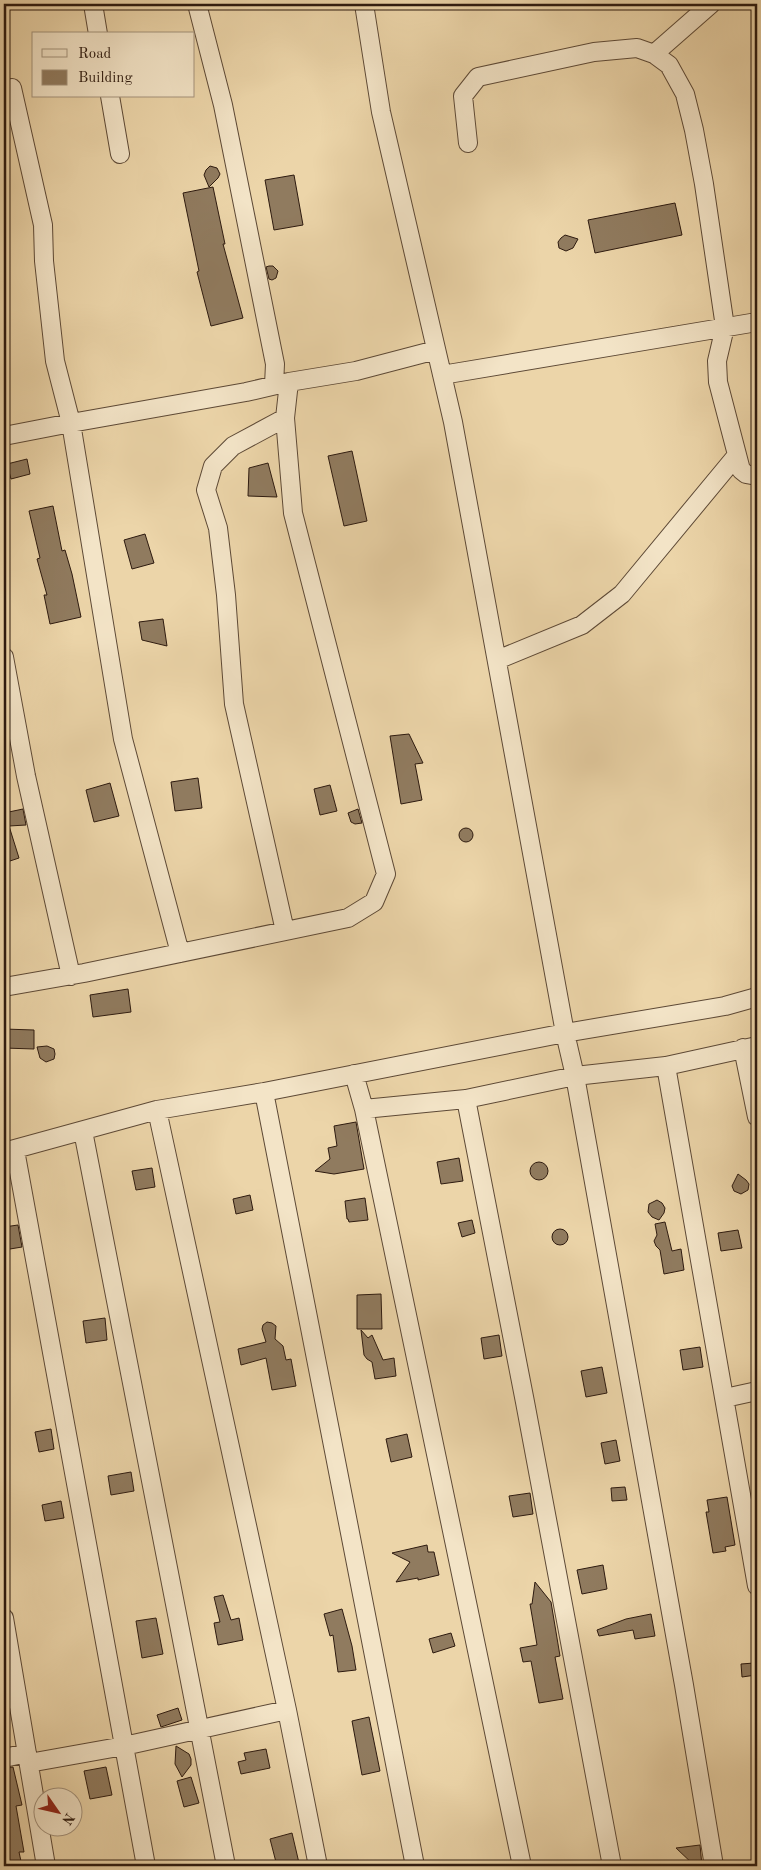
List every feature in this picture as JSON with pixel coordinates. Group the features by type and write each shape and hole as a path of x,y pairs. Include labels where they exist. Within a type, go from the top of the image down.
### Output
{"street":[{"path":"93,4 98,32"},
{"path":"4,987 71,976 348,918 374,902 386,874 293,514 282,384 274,364 225,114 197,4"},
{"path":"364,4 381,112 453,422 575,1076 684,1685 714,1866"},
{"path":"654,54 711,4"},
{"path":"468,143 463,96 478,76 594,52 637,48 654,54 669,65 685,94 704,184 725,327 717,361 718,382 742,470 746,474 757,476"},
{"path":"12,88 43,225 44,261 56,360 71,424 123,739 180,953"},
{"path":"110,98 120,154"},
{"path":"442,375 757,322"},
{"path":"4,436 356,371 436,350"},
{"path":"285,931 234,704 226,595 218,528 206,490 213,466 233,446 286,418"},
{"path":"497,660 582,625 622,594 737,455"},
{"path":"4,656 26,776 71,976"},
{"path":"146,1866 9,1151 157,1110 264,1092 566,1033 725,1006 757,997"},
{"path":"364,1109 466,1099 575,1076 666,1066 750,1047 757,1117"},
{"path":"666,1066 757,1586"},
{"path":"354,1074 364,1109 522,1866"},
{"path":"264,1092 415,1866"},
{"path":"466,1099 612,1866"},
{"path":"157,1110 287,1710 318,1866"},
{"path":"83,1131 226,1866"},
{"path":"725,1398 757,1391"},
{"path":"4,1618 46,1866"},
{"path":"4,1758 28,1758 124,1746 287,1710"}],"building":[{"path":"210,166 217,168 220,174 209,187 204,175"},
{"path":"294,175 303,225 274,230 265,180"},
{"path":"213,187 225,244 223,244 243,318 211,326 197,272 199,271 183,193"},
{"path":"675,203 682,235 595,253 588,220"},
{"path":"565,235 578,239 573,248 566,251 559,248 558,242"},
{"path":"273,266 278,271 276,278 272,280 269,279 266,267"},
{"path":"352,451 367,521 344,526 328,456"},
{"path":"27,459 30,474 11,479 7,464"},
{"path":"268,463 277,497 248,496 249,468"},
{"path":"53,506 62,551 65,550 72,574 81,617 50,624 44,595 47,595 37,559 40,558 29,511"},
{"path":"145,534 154,563 132,569 124,540"},
{"path":"163,619 167,646 142,640 139,622"},
{"path":"409,734 423,763 415,764 422,800 401,804 390,736"},
{"path":"198,778 202,808 175,811 171,782"},
{"path":"110,783 119,816 94,822 86,790"},
{"path":"330,785 337,811 320,815 314,789"},
{"path":"23,809 26,825 9,826 19,858 4,863 4,813"},
{"path":"358,809 362,823 355,824 351,822 348,813"},
{"path":"463,828 469,828 473,835 469,842 463,842 459,838 459,832"},
{"path":"128,989 131,1012 93,1017 90,995"},
{"path":"4,1029 34,1030 34,1049 4,1048"},
{"path":"47,1046 54,1049 55,1054 54,1059 46,1062 40,1058 37,1047"},
{"path":"356,1122 364,1169 334,1174 315,1171 330,1159 328,1148 337,1146 334,1126"},
{"path":"459,1158 463,1181 441,1184 437,1162"},
{"path":"539,1162 545,1165 548,1171 545,1177 539,1180 533,1177 530,1171 533,1165"},
{"path":"152,1168 155,1187 136,1190 132,1171"},
{"path":"738,1174 749,1184 748,1190 741,1194 734,1191 732,1186"},
{"path":"250,1195 253,1210 236,1214 233,1199"},
{"path":"365,1198 368,1220 349,1222 345,1201"},
{"path":"657,1200 665,1208 659,1220 652,1217 648,1212 649,1204"},
{"path":"472,1220 475,1233 462,1237 458,1223"},
{"path":"665,1222 672,1251 681,1249 684,1270 664,1274 660,1250 654,1241 657,1235 655,1224"},
{"path":"18,1225 22,1247 4,1250 4,1227"},
{"path":"560,1229 566,1231 568,1237 566,1243 560,1245 554,1243 552,1237 554,1231"},
{"path":"738,1230 742,1248 721,1251 718,1233"},
{"path":"381,1294 382,1329 357,1329 357,1295"},
{"path":"105,1318 107,1340 86,1343 83,1321"},
{"path":"267,1322 276,1326 275,1339 283,1346 286,1360 291,1359 296,1386 272,1390 266,1358 241,1365 238,1349 266,1342 262,1329 263,1325"},
{"path":"361,1330 368,1338 372,1335 383,1360 394,1358 396,1376 375,1379 372,1362 364,1355"},
{"path":"499,1335 502,1356 484,1359 481,1338"},
{"path":"700,1347 703,1367 683,1370 680,1350"},
{"path":"602,1367 607,1393 586,1397 581,1371"},
{"path":"51,1429 54,1449 39,1452 35,1432"},
{"path":"407,1434 412,1457 391,1462 386,1439"},
{"path":"616,1440 620,1461 605,1464 601,1443"},
{"path":"131,1472 134,1491 111,1495 108,1476"},
{"path":"625,1487 627,1500 612,1501 611,1488"},
{"path":"530,1493 533,1514 513,1517 509,1496"},
{"path":"727,1497 735,1545 725,1547 726,1551 713,1553 706,1512 709,1512 707,1500"},
{"path":"61,1501 64,1518 45,1521 42,1505"},
{"path":"427,1545 428,1552 434,1552 439,1575 418,1580 418,1578 396,1582 410,1562 392,1553"},
{"path":"603,1565 607,1589 582,1594 577,1570"},
{"path":"535,1582 551,1602 560,1656 555,1657 563,1699 539,1703 531,1661 523,1662 520,1648 537,1645 530,1604 532,1604"},
{"path":"223,1595 231,1620 239,1618 243,1640 218,1645 214,1623 220,1622 214,1597"},
{"path":"342,1609 356,1670 338,1672 333,1635 330,1636 324,1614"},
{"path":"651,1614 655,1636 635,1639 633,1630 599,1636 597,1630 626,1619"},
{"path":"156,1618 163,1654 142,1658 136,1621"},
{"path":"451,1633 455,1646 433,1653 429,1639"},
{"path":"754,1663 756,1675 742,1677 741,1664"},
{"path":"178,1708 182,1720 161,1727 157,1715"},
{"path":"369,1717 380,1771 362,1775 352,1721"},
{"path":"176,1746 189,1754 191,1759 191,1765 182,1777 175,1764"},
{"path":"266,1749 270,1768 241,1774 238,1762 246,1760 244,1753"},
{"path":"13,1767 22,1805 16,1806 24,1852 19,1852 22,1866 5,1866 4,1860 4,1768"},
{"path":"106,1767 112,1795 90,1799 84,1771"},
{"path":"191,1777 199,1803 184,1807 177,1781"},
{"path":"292,1833 299,1863 277,1866 270,1839"},
{"path":"700,1845 702,1866 695,1866 676,1848"}]}
